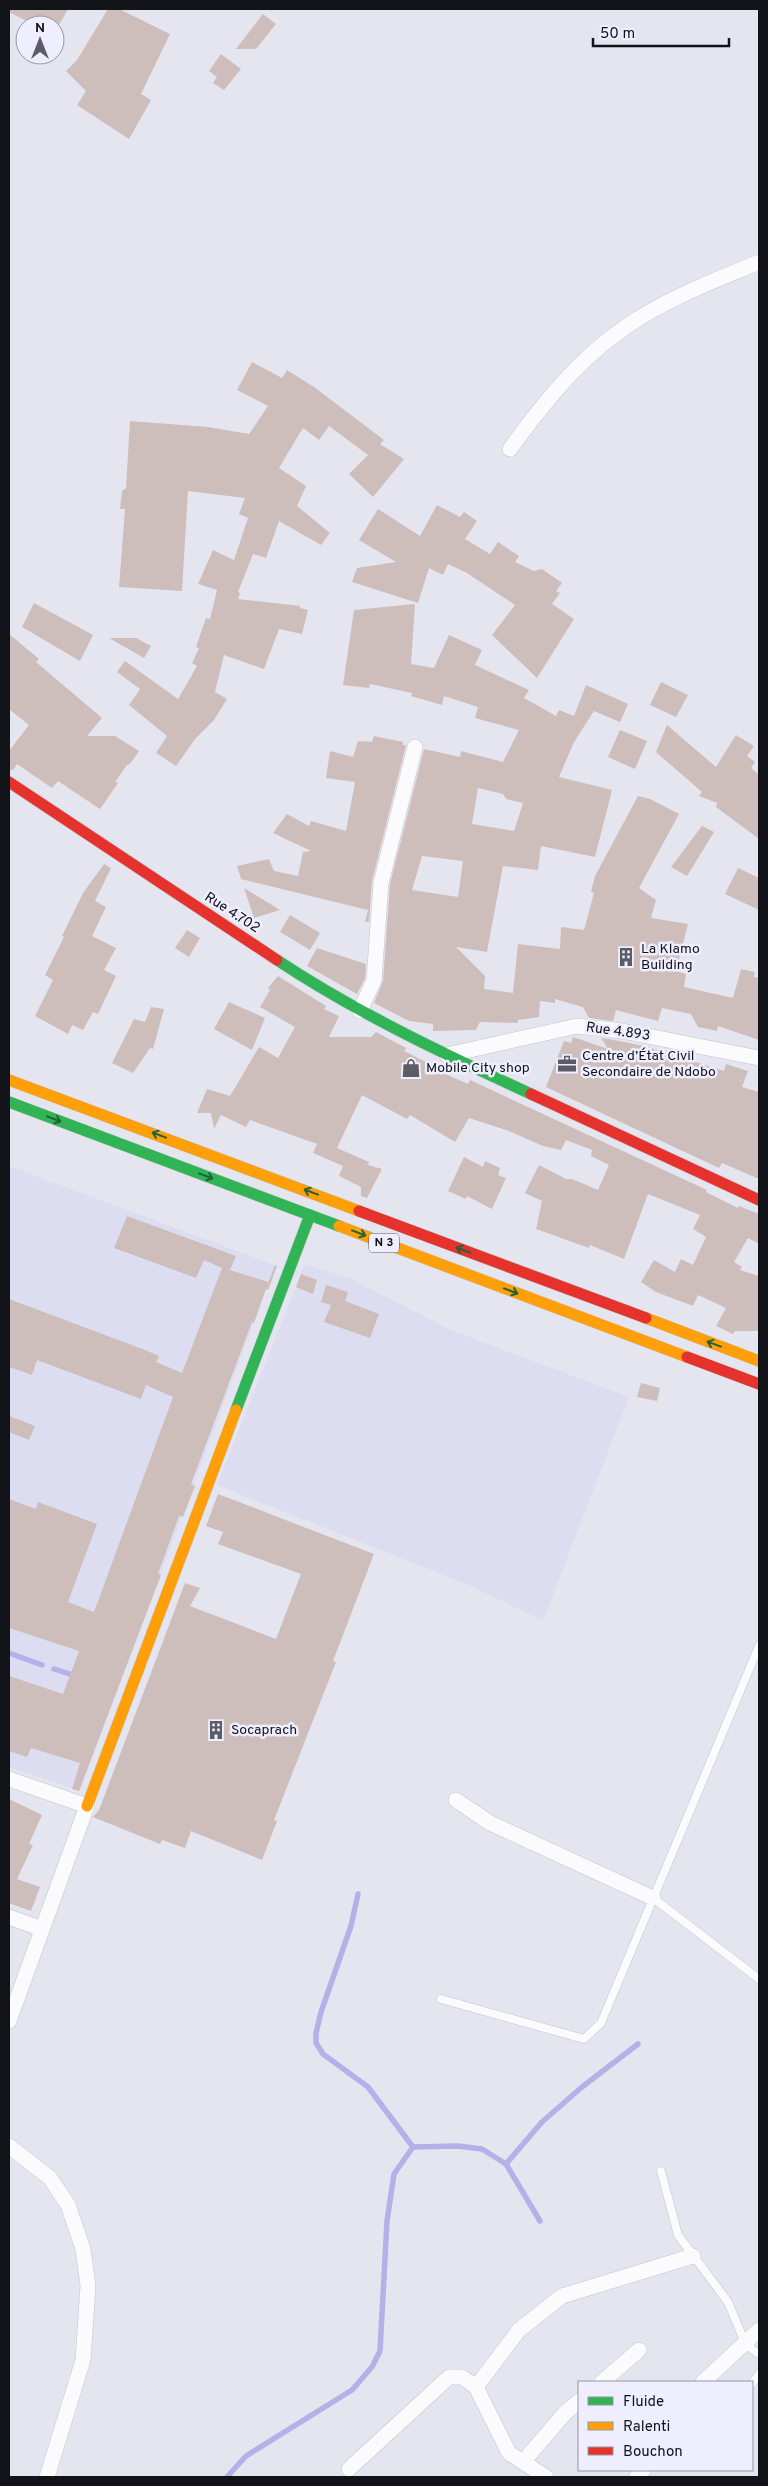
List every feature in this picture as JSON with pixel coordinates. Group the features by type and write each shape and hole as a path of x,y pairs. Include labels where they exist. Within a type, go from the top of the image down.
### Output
{"main road":[{"name":"Rue 4.702","path":"9,782 320,989 447,1055 759,1200"},
{"name":"N 3","path":"9,1080 759,1360"},
{"name":"N 3","path":"9,1102 759,1384"},
{"path":"87,1806 310,1215"},
{"path":"615,1330 624,1310"}],"street":[{"path":"510,449 547,399 577,367 610,339 641,317 691,290 759,262"},
{"path":"360,1011 374,980 381,884 415,747"},
{"name":"Rue 4.893","path":"447,1055 577,1026 622,1031 759,1058"},
{"path":"9,1779 87,1806 9,2021"},
{"path":"456,1800 490,1823 654,1898"},
{"path":"9,1917 42,1929"},
{"path":"9,2146 50,2178 68,2205 84,2249 88,2286 83,2360 47,2477"},
{"path":"476,2387 519,2330 562,2296 693,2256"},
{"path":"704,2381 746,2345 759,2330"},
{"path":"603,2381 639,2350"},
{"path":"349,2469 449,2377 462,2377 476,2387 509,2453 546,2477"},
{"path":"523,2462 565,2414 578,2403"}],"lane":[{"path":"441,2000 584,2039 601,2023 759,1646"},
{"path":"654,1898 759,1979"},
{"path":"661,2171 678,2235 728,2302 746,2345 759,2354"}],"shaded area":[{"path":"9,1166 275,1265 80,1791 9,1767"},
{"path":"305,1264 349,1278 451,1330 629,1397 543,1621 471,1586 217,1485"}],"building":[{"path":"9,9 68,9 65,15 15,15 9,12"},
{"path":"108,9 119,9 170,34 141,94 151,100 129,139 77,105 86,91 66,71 77,60"},
{"path":"263,14 276,24 256,49 236,49"},
{"path":"221,54 241,69 224,90 213,83 217,77 209,71"},
{"path":"252,362 282,378 287,370 314,387 384,440 380,444 404,459 373,497 349,474 368,455 329,426 319,440 303,428 279,468 306,486 297,506 330,533 321,545 279,521 266,558 253,554 238,592 240,593 238,599 300,606 300,608 308,610 302,634 279,629 264,669 224,655 215,692 227,699 214,720 195,739 176,766 156,753 167,736 129,705 140,689 117,672 125,661 178,699 197,666 192,663 199,648 196,647 206,618 210,619 217,590 198,584 213,550 234,560 248,518 239,514 245,498 188,491 182,591 119,587 125,509 120,509 122,491 126,488 130,421 208,427 249,434 268,406 237,390"},
{"path":"437,505 460,517 464,512 477,521 465,539 490,554 498,542 519,556 515,562 534,571 542,569 562,583 556,591 560,593 552,604 574,619 537,678 492,635 515,605 467,573 448,564 443,575 429,568 418,603 352,582 357,568 396,562 359,540 378,509 420,536"},
{"path":"34,603 93,635 80,661 22,627"},
{"path":"415,604 411,664 434,668 449,635 482,650 475,665 529,690 524,698 556,716 559,710 574,716 586,685 628,704 620,722 594,711 574,742 559,777 612,790 595,857 541,846 538,870 503,866 487,952 456,947 485,976 484,989 513,993 518,944 560,949 561,927 584,930 594,893 591,892 595,876 638,796 650,799 679,814 639,888 656,900 651,918 688,924 676,971 686,974 684,987 733,998 741,969 755,972 754,977 759,978 759,1040 718,1026 717,1031 698,1027 691,1014 662,1008 658,1021 616,1010 613,1021 589,1018 583,1007 555,999 555,1003 540,1001 539,1017 518,1020 518,1023 480,1022 476,1030 433,1031 433,1024 409,1021 374,1003 383,981 390,884 424,749 460,757 461,751 503,762 519,730 475,718 478,707 444,696 442,705 411,696 412,693 370,684 369,688 343,685 354,610","holes":["478,788 503,794 506,799 523,803 514,831 472,824","422,856 463,861 458,897 412,890"]},
{"path":"9,634 39,659 36,662 102,718 87,736 115,736 139,751 115,782 118,783 100,809 58,781 52,788 17,764 13,770 9,770 9,751 29,725 9,709"},
{"path":"109,638 136,638 151,646 144,658"},
{"path":"661,682 688,695 676,717 650,705"},
{"path":"667,725 716,767 736,735 754,746 747,756 755,762 751,768 759,775 759,839 716,807 717,803 699,796 702,792 656,752"},
{"path":"620,730 647,741 635,769 608,757"},
{"path":"374,736 403,742 403,745 406,745 372,881 369,922 365,922 368,910 241,879 237,866 269,859 274,871 298,876 303,852 311,851 273,833 287,814 309,826 311,821 346,831 355,782 326,778 330,751 353,757 358,741 372,742"},
{"path":"702,826 714,832 687,876 671,867"},
{"path":"104,864 111,868 95,901 106,907 92,936 116,948 104,970 116,976 98,1014 93,1012 83,1030 72,1025 68,1034 35,1016 53,980 45,975 64,937 62,936 83,893"},
{"path":"738,868 759,878 759,910 725,894"},
{"path":"244,888 280,910 254,918"},
{"path":"290,915 320,933 310,950 280,932"},
{"path":"187,930 200,938 189,957 175,948"},
{"path":"317,948 366,964 365,978 357,994 307,966"},
{"path":"278,976 326,1006 324,1009 339,1016 329,1037 371,1037 376,1032 406,1048 404,1051 426,1062 425,1065 468,1084 470,1080 707,1190 706,1192 738,1208 739,1206 759,1214 759,1244 748,1238 734,1262 742,1267 740,1270 759,1276 759,1331 735,1331 733,1334 716,1326 726,1308 698,1295 693,1306 656,1292 641,1282 654,1260 675,1272 681,1259 693,1265 706,1237 693,1229 700,1215 648,1194 624,1259 590,1245 589,1248 536,1229 542,1201 525,1193 539,1165 566,1179 572,1179 598,1190 609,1165 591,1156 592,1150 566,1140 561,1150 543,1146 509,1131 469,1118 455,1142 410,1115 407,1119 362,1095 337,1148 369,1162 368,1165 382,1169 367,1198 361,1196 361,1187 339,1176 343,1166 313,1153 317,1144 250,1120 246,1127 221,1115 214,1129 211,1113 197,1113 207,1089 230,1096 259,1047 278,1058 295,1027 260,1007 270,990 268,988"},
{"path":"229,1002 265,1018 252,1050 214,1029"},
{"path":"151,1007 164,1009 153,1049 150,1048 133,1073 112,1063 134,1019 145,1022"},
{"path":"573,1037 608,1049 601,1038 644,1046 724,1071 726,1064 748,1071 742,1087 759,1092 759,1179 722,1163 719,1168 546,1087 564,1041 571,1043"},
{"path":"464,1157 483,1167 485,1161 500,1168 498,1175 506,1178 492,1209 467,1196 466,1199 448,1191"},
{"path":"127,1216 236,1256 230,1270 268,1282 267,1286 275,1265 277,1266 268,1290 266,1289 254,1323 252,1322 191,1484 195,1486 183,1517 179,1516 158,1574 161,1575 79,1791 72,1789 80,1763 31,1748 27,1757 9,1751 9,1676 63,1694 79,1651 9,1628 9,1499 36,1509 38,1502 97,1524 68,1602 94,1612 173,1397 146,1385 141,1399 37,1360 32,1375 9,1367 9,1299 145,1350 159,1356 156,1362 182,1373 222,1268 204,1260 196,1278 114,1248"},
{"path":"301,1274 317,1280 313,1294 296,1287"},
{"path":"326,1285 348,1292 345,1301 379,1314 370,1338 324,1322 331,1305 321,1302"},
{"path":"641,1383 660,1388 657,1401 637,1397"},
{"path":"9,1416 35,1426 29,1440 9,1432"},
{"name":"Socaprach","path":"218,1494 374,1554 333,1661 336,1662 274,1820 277,1821 262,1860 191,1831 185,1848 162,1840 160,1844 93,1817 99,1810 185,1583 200,1588 190,1606 276,1639 301,1574 218,1544 223,1532 206,1526"},
{"path":"9,1799 42,1815 29,1844 33,1845 17,1879 40,1887 31,1911 9,1903"}],"waterway":[{"path":"9,1653 42,1665"},
{"path":"54,1669 76,1676"},
{"path":"358,1894 351,1926 321,2012 316,2033 316,2043 323,2054 368,2087 413,2147"},
{"path":"506,2164 542,2122 582,2087 638,2044"},
{"path":"413,2147 458,2146 482,2149 506,2164 540,2221"},
{"path":"227,2477 246,2456 352,2390 372,2367 380,2351 387,2221 394,2174 413,2147"}],"traffic: fast":[{"path":"277,960 338,998 370,1015 433,1048 531,1094"},
{"path":"9,1102 339,1226"},
{"path":"236,1410 310,1215"}],"traffic: slow":[{"path":"9,1080 359,1211"},
{"path":"339,1226 687,1357"},
{"path":"646,1318 759,1361"},
{"path":"87,1806 236,1410"}],"traffic: jam":[{"path":"9,782 277,960"},
{"path":"531,1094 759,1200"},
{"path":"359,1211 646,1318"},
{"path":"687,1357 759,1384"}],"place":[{"name":"La Klamo Building","path":"626,957"},
{"name":"Centre d’État Civil Secondaire de Ndobo","path":"567,1064"},
{"name":"Mobile City shop","path":"411,1068"},
{"name":"Socaprach","path":"216,1730"}]}
